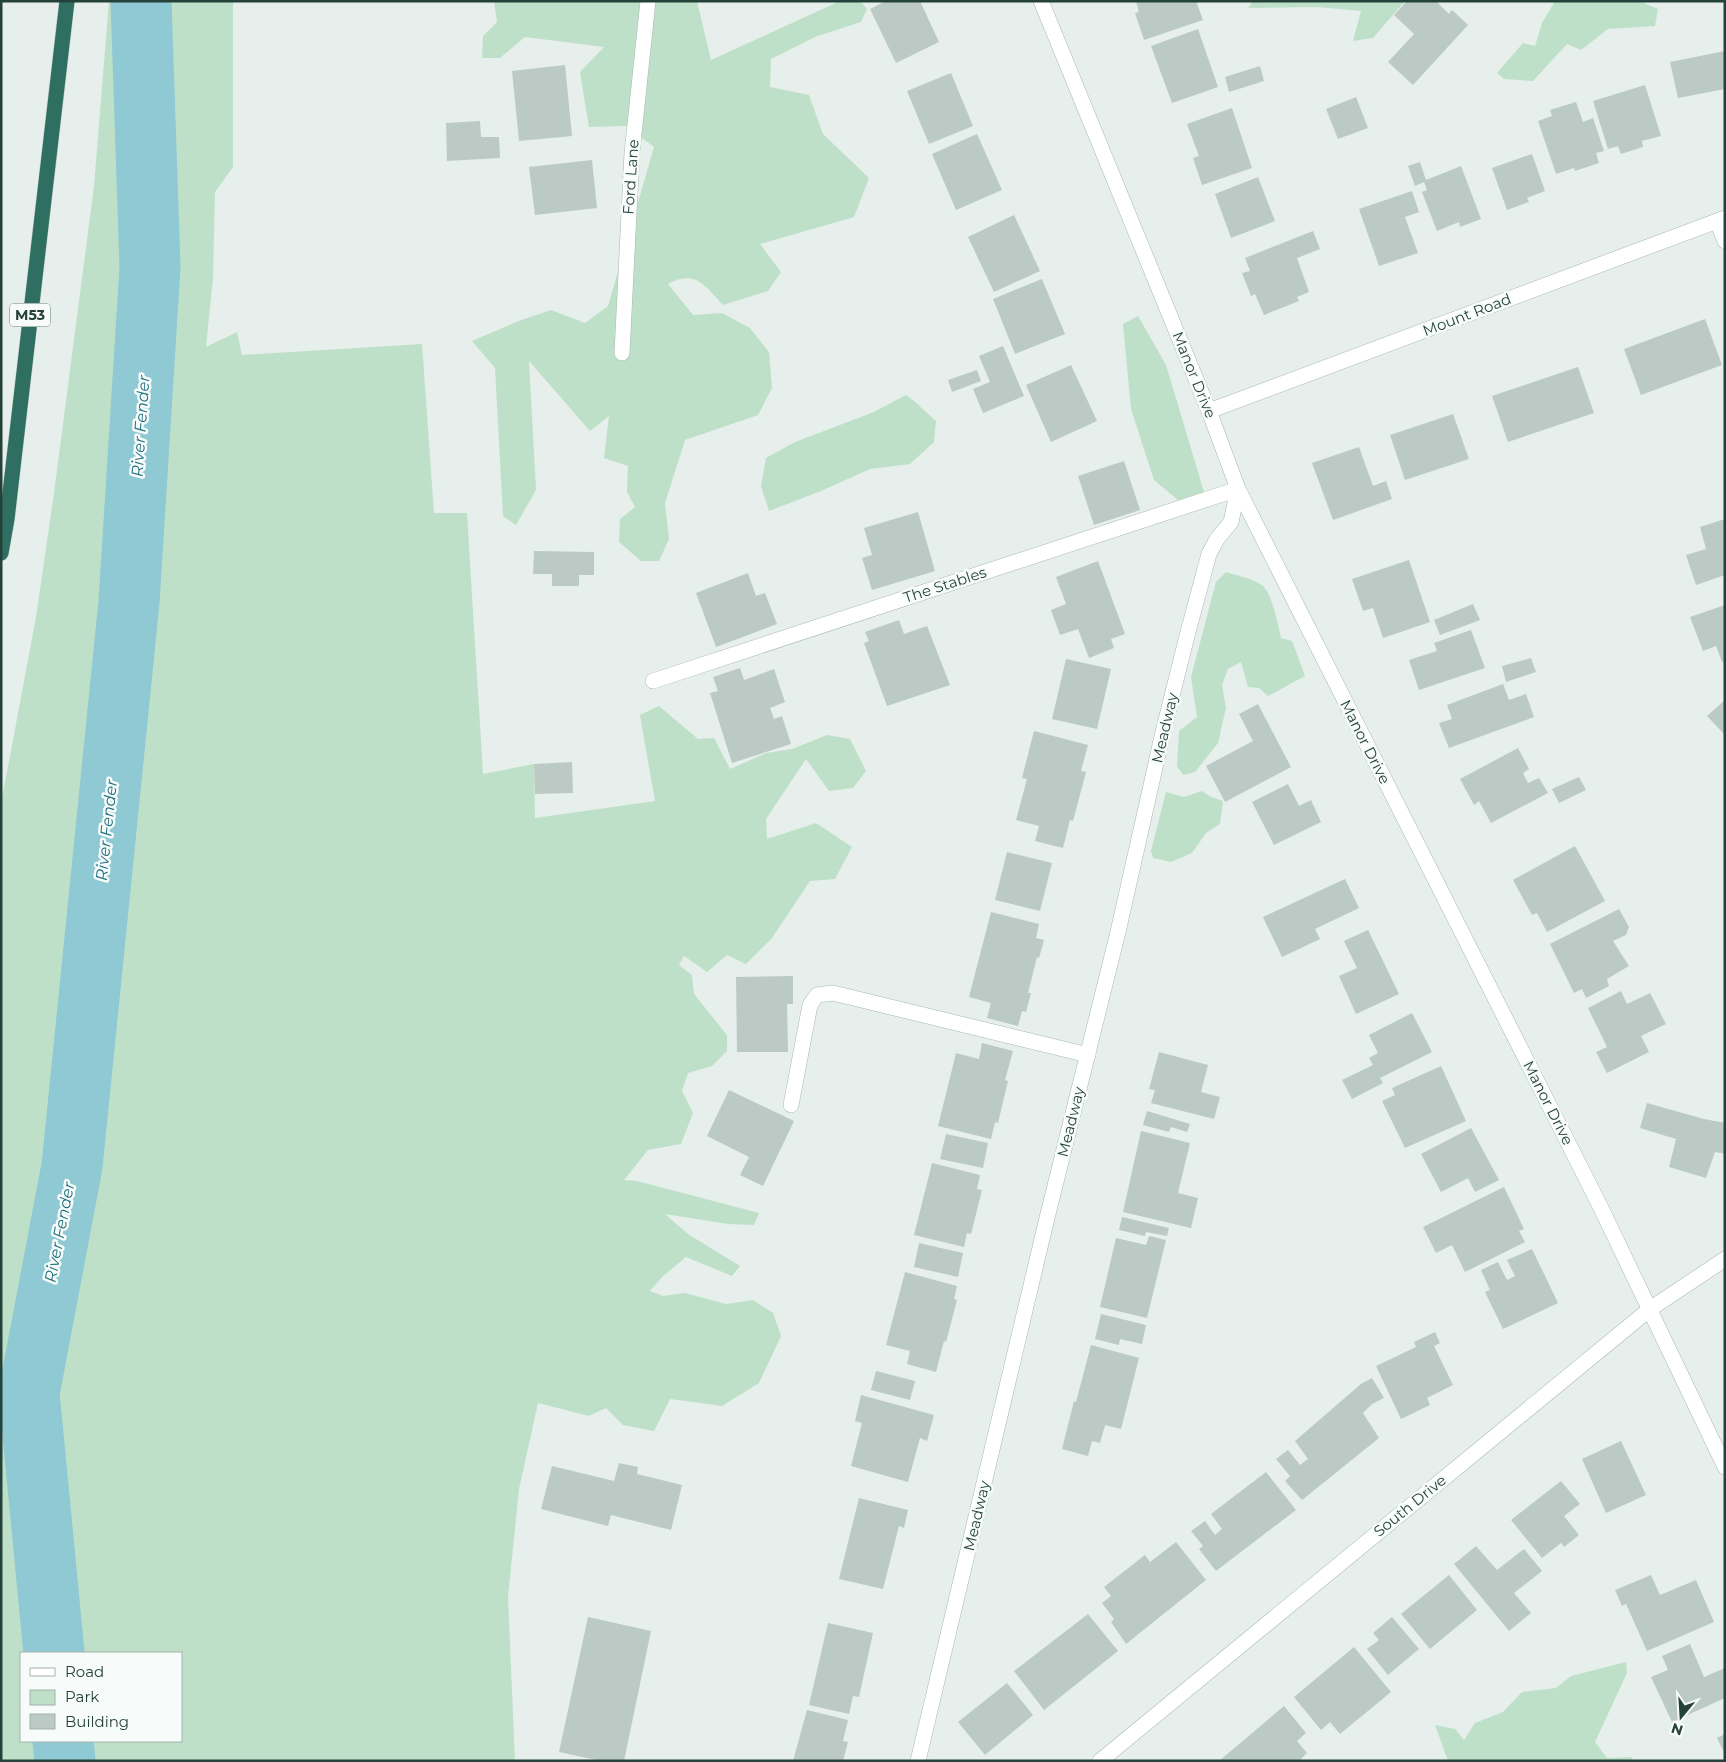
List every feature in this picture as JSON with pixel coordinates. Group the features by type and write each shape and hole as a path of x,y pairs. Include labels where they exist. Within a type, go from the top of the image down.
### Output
{"highway":[{"name":"M53","path":"1,553 7,519 66,1"}],"street":[{"name":"Ford Lane","path":"622,353 632,153 648,1"},
{"name":"Manor Drive","path":"1041,1 1209,411 1238,489 1601,1208 1725,1467"},
{"name":"Mount Road","path":"1209,411 1721,219"},
{"path":"1721,219 1725,241"},
{"name":"The Stables","path":"653,681 1238,489"},
{"name":"Meadway","path":"918,1761 925,1724 953,1617 1047,1218 1118,932 1163,732 1209,554 1217,539 1231,522 1238,489"},
{"path":"791,1106 810,1005 817,995 832,993 1088,1055"},
{"name":"South Drive","path":"1100,1761 1650,1309 1725,1258"}],"green space":[{"path":"109,1 233,1 233,167 215,192 213,278 206,347 237,332 242,355 422,344 434,513 467,513 483,774 534,764 535,818 655,801 640,715 659,706 698,739 714,738 730,769 766,753 792,749 827,735 850,739 866,771 853,788 829,791 806,759 766,819 767,839 816,823 852,847 835,879 810,881 772,938 746,964 727,955 707,972 684,956 679,965 692,975 694,994 727,1035 727,1051 712,1066 688,1073 682,1091 693,1113 681,1144 648,1150 624,1180 637,1181 759,1213 754,1225 728,1224 665,1214 688,1234 740,1266 732,1276 686,1257 662,1277 650,1291 663,1296 685,1293 726,1304 753,1300 773,1313 781,1336 759,1383 722,1406 670,1399 654,1431 623,1425 606,1408 589,1416 538,1403 519,1489 508,1597 515,1761 1,1761 1,804 36,617 94,186"},
{"path":"494,1 697,1 711,60 840,1 860,1 867,9 861,22 815,37 771,59 770,87 809,95 823,134 869,178 854,217 760,244 781,272 768,291 723,305 705,286 693,279 686,278 668,284 693,315 722,313 750,328 769,352 772,388 758,415 685,440 665,503 669,539 659,561 641,561 619,542 620,519 635,507 627,492 628,466 604,458 609,416 590,431 529,361 536,490 516,525 503,516 495,368 472,341 521,320 551,310 585,323 608,306 654,147 626,126 589,127 580,72 604,47 525,37 500,58 482,58 483,36 497,22"},
{"path":"1253,1 1405,1 1373,38 1353,41 1361,11 1317,7 1248,8"},
{"path":"1555,1 1639,1 1658,9 1655,26 1608,29 1581,50 1567,44 1533,81 1504,79 1497,73 1523,43 1535,46 1542,23"},
{"path":"1138,316 1166,365 1204,492 1178,500 1154,480 1131,409 1123,324"},
{"path":"906,395 936,421 934,442 910,464 870,469 769,511 761,486 766,458 795,442 874,412"},
{"path":"1226,572 1255,581 1263,586 1274,610 1281,638 1292,641 1305,676 1268,696 1259,688 1248,687 1241,662 1228,669 1222,685 1226,708 1218,743 1195,772 1183,775 1177,766 1179,731 1197,717 1191,677 1216,582"},
{"path":"1202,791 1209,796 1223,801 1220,824 1206,833 1192,853 1171,862 1153,858 1151,851 1166,792 1184,797"},
{"path":"1626,1662 1627,1673 1595,1742 1607,1758 1632,1757 1632,1761 1448,1761 1435,1725 1455,1729 1464,1740 1475,1723 1503,1712 1522,1692 1556,1688 1571,1676"}],"building":[{"path":"886,1 920,1 939,42 896,63 870,9"},
{"path":"1136,1 1196,1 1203,20 1144,40 1135,13 1139,12"},
{"path":"1407,1 1436,1 1449,14 1452,10 1468,25 1413,85 1388,62 1414,34 1394,15"},
{"path":"1198,29 1218,87 1172,103 1151,46"},
{"path":"1725,51 1725,89 1678,98 1670,62"},
{"path":"565,65 572,136 519,141 512,71"},
{"path":"1260,66 1264,81 1229,92 1225,77"},
{"path":"951,73 973,126 929,144 907,91"},
{"path":"1645,85 1661,136 1642,141 1643,147 1621,154 1618,146 1608,149 1593,101"},
{"path":"1356,97 1368,128 1338,139 1326,109"},
{"path":"1576,102 1583,122 1593,118 1604,151 1596,153 1599,163 1575,171 1574,168 1556,174 1538,121 1552,116 1550,110"},
{"path":"1232,108 1252,168 1202,185 1193,158 1199,156 1187,124"},
{"path":"480,121 481,137 499,137 500,158 447,161 446,123"},
{"path":"977,134 1002,190 956,210 932,154"},
{"path":"1532,154 1545,191 1527,198 1529,202 1507,210 1492,168"},
{"path":"592,160 597,208 535,215 529,167"},
{"path":"1420,162 1426,180 1461,166 1481,219 1460,227 1459,222 1437,231 1422,192 1427,190 1424,182 1415,186 1408,166"},
{"path":"1258,177 1275,221 1231,238 1215,194"},
{"path":"1412,191 1419,212 1405,217 1418,253 1379,266 1359,209"},
{"path":"1014,215 1040,271 994,292 968,237"},
{"path":"1313,231 1320,249 1297,258 1309,292 1297,297 1299,301 1264,315 1255,294 1251,296 1242,273 1250,271 1245,258"},
{"path":"1042,279 1065,334 1015,354 993,299"},
{"path":"1705,319 1722,365 1641,395 1624,349"},
{"path":"1003,346 1024,396 983,413 973,389 990,382 979,356"},
{"path":"1071,365 1097,421 1051,442 1026,385"},
{"path":"1578,367 1594,413 1508,442 1492,396"},
{"path":"977,370 981,381 952,392 948,380"},
{"path":"1453,414 1469,459 1405,480 1390,435"},
{"path":"1359,447 1373,486 1386,481 1392,499 1333,520 1312,463"},
{"path":"1124,461 1140,510 1094,525 1078,476"},
{"path":"918,512 935,571 872,590 862,558 872,555 864,528"},
{"path":"1725,519 1725,575 1696,585 1686,555 1706,549 1700,527"},
{"path":"534,551 594,552 594,575 579,575 579,586 552,586 552,574 533,574"},
{"path":"1409,560 1430,622 1383,638 1373,608 1363,611 1352,579"},
{"path":"1098,561 1125,634 1111,639 1114,648 1089,658 1078,629 1060,635 1051,610 1066,604 1056,577"},
{"path":"748,573 756,596 765,593 777,624 716,647 696,593"},
{"path":"1473,604 1480,620 1440,635 1434,620"},
{"path":"1725,605 1725,661 1722,662 1716,646 1703,651 1690,617"},
{"path":"899,620 904,634 927,626 950,685 887,706 864,643 869,641 865,632"},
{"path":"1471,630 1485,668 1419,690 1409,660 1437,651 1434,643"},
{"path":"1531,658 1536,672 1506,682 1502,666"},
{"path":"1066,659 1111,669 1097,729 1052,719"},
{"path":"740,668 744,680 774,669 785,702 770,708 774,719 782,716 791,744 732,763 710,693 718,691 713,677"},
{"path":"1503,684 1509,700 1526,694 1534,717 1449,748 1439,723 1452,719 1447,705"},
{"path":"1725,700 1725,735 1707,716"},
{"path":"1258,704 1291,767 1225,802 1206,766 1253,741 1239,714"},
{"path":"1034,731 1088,745 1081,771 1086,772 1073,821 1070,820 1063,848 1035,841 1039,826 1016,820 1027,779 1022,778"},
{"path":"1518,748 1529,769 1523,773 1528,783 1539,778 1548,793 1491,823 1479,801 1474,805 1460,779"},
{"path":"572,762 573,793 535,794 534,764"},
{"path":"1579,777 1586,790 1559,803 1552,789"},
{"path":"1288,784 1299,806 1311,800 1321,822 1274,845 1252,802"},
{"path":"1575,846 1605,901 1547,932 1537,913 1532,915 1513,880"},
{"path":"1007,852 1052,863 1040,911 995,900"},
{"path":"1345,879 1359,908 1315,929 1320,939 1282,957 1263,917"},
{"path":"1619,909 1629,927 1626,935 1613,941 1629,966 1607,979 1609,986 1586,998 1582,989 1574,993 1550,944"},
{"path":"991,912 1039,924 1036,938 1044,940 1039,958 1037,957 1028,993 1031,993 1026,1012 1022,1011 1018,1026 987,1018 991,1003 969,997"},
{"path":"1368,930 1399,994 1356,1014 1339,976 1357,968 1344,941"},
{"path":"793,976 793,1004 787,1004 788,1052 737,1052 736,977"},
{"path":"1621,991 1627,1004 1650,993 1666,1024 1641,1036 1649,1052 1607,1073 1596,1052 1607,1047 1588,1008"},
{"path":"1412,1013 1432,1052 1380,1078 1383,1083 1352,1099 1342,1080 1373,1065 1369,1058 1378,1053 1369,1035"},
{"path":"982,1043 1013,1051 1005,1080 1008,1081 998,1123 995,1122 991,1139 938,1126 956,1053 979,1059"},
{"path":"1159,1052 1208,1065 1201,1092 1220,1097 1214,1119 1151,1103 1155,1090 1149,1089"},
{"path":"1441,1066 1466,1121 1405,1148 1382,1101 1395,1095 1392,1088"},
{"path":"729,1090 794,1121 763,1186 740,1175 749,1157 707,1136"},
{"path":"1647,1103 1725,1123 1725,1154 1715,1152 1706,1178 1669,1167 1676,1139 1640,1128"},
{"path":"1147,1111 1190,1124 1187,1132 1171,1127 1169,1132 1143,1125"},
{"path":"1471,1128 1499,1180 1475,1192 1468,1178 1441,1192 1421,1154"},
{"path":"1141,1131 1190,1143 1178,1193 1198,1198 1191,1228 1123,1212"},
{"path":"946,1134 988,1143 983,1168 940,1159"},
{"path":"932,1163 980,1175 977,1189 982,1190 971,1234 967,1233 964,1247 914,1235"},
{"path":"1504,1187 1524,1229 1519,1231 1525,1242 1465,1272 1452,1245 1436,1253 1423,1227"},
{"path":"1122,1217 1169,1228 1167,1236 1146,1232 1145,1236 1119,1230"},
{"path":"1149,1236 1166,1240 1147,1318 1100,1307 1116,1238 1146,1245"},
{"path":"919,1243 963,1253 958,1277 914,1267"},
{"path":"1532,1249 1558,1303 1503,1329 1485,1292 1490,1290 1481,1270 1498,1262 1507,1280 1515,1276 1507,1260"},
{"path":"905,1272 957,1286 954,1299 957,1300 936,1372 907,1364 910,1351 886,1345"},
{"path":"1101,1314 1146,1325 1142,1344 1120,1339 1119,1345 1095,1339"},
{"path":"1435,1332 1440,1343 1434,1346 1453,1385 1427,1398 1430,1405 1401,1419 1376,1366 1416,1347 1414,1342"},
{"path":"1091,1345 1139,1358 1121,1429 1105,1425 1100,1443 1092,1441 1088,1456 1062,1449"},
{"path":"876,1371 915,1381 910,1400 871,1390"},
{"path":"1372,1378 1384,1398 1372,1404 1363,1413 1379,1438 1302,1500 1285,1481 1290,1476 1276,1459 1288,1450 1300,1465 1308,1459 1295,1441 1361,1384"},
{"path":"861,1395 934,1415 927,1441 920,1438 908,1482 851,1466 862,1423 855,1421"},
{"path":"1621,1441 1646,1495 1606,1513 1582,1459"},
{"path":"619,1463 638,1467 637,1474 682,1485 671,1530 611,1515 608,1526 541,1509 552,1466 614,1481"},
{"path":"1266,1472 1296,1510 1216,1571 1199,1549 1203,1546 1191,1531 1205,1521 1215,1535 1222,1529 1211,1514"},
{"path":"1561,1481 1580,1504 1564,1516 1579,1535 1564,1547 1561,1543 1542,1558 1511,1520"},
{"path":"859,1498 908,1510 904,1528 899,1526 883,1589 839,1579"},
{"path":"1176,1542 1206,1580 1126,1644 1111,1622 1114,1619 1102,1603 1111,1596 1104,1587 1145,1555 1150,1562"},
{"path":"1476,1546 1497,1570 1524,1549 1542,1571 1514,1593 1531,1613 1509,1631 1454,1564"},
{"path":"1449,1575 1477,1610 1430,1649 1401,1614"},
{"path":"1651,1575 1660,1595 1696,1580 1714,1622 1647,1651 1626,1604 1622,1606 1615,1590"},
{"path":"1088,1614 1118,1651 1044,1710 1014,1671"},
{"path":"588,1617 651,1631 624,1761 601,1761 559,1752"},
{"path":"1392,1617 1419,1649 1388,1675 1367,1649 1379,1640 1373,1633"},
{"path":"828,1623 873,1633 859,1697 853,1696 849,1714 809,1705"},
{"path":"1690,1644 1704,1677 1725,1668 1725,1698 1672,1722 1651,1677 1668,1670 1662,1656"},
{"path":"1354,1647 1391,1692 1340,1734 1330,1722 1321,1730 1294,1697"},
{"path":"1007,1683 1033,1715 985,1755 958,1722"},
{"path":"1284,1706 1306,1733 1297,1741 1307,1753 1299,1761 1219,1761"},
{"path":"807,1710 848,1720 843,1741 848,1742 843,1761 793,1761"},
{"path":"1725,1734 1725,1754 1717,1738"}],"waterway":[{"name":"River Fender","path":"54,1652 29,1393 72,1166 129,602 150,267 141,1"},
{"name":"River Fender","path":"63,1742 65,1761"}]}
